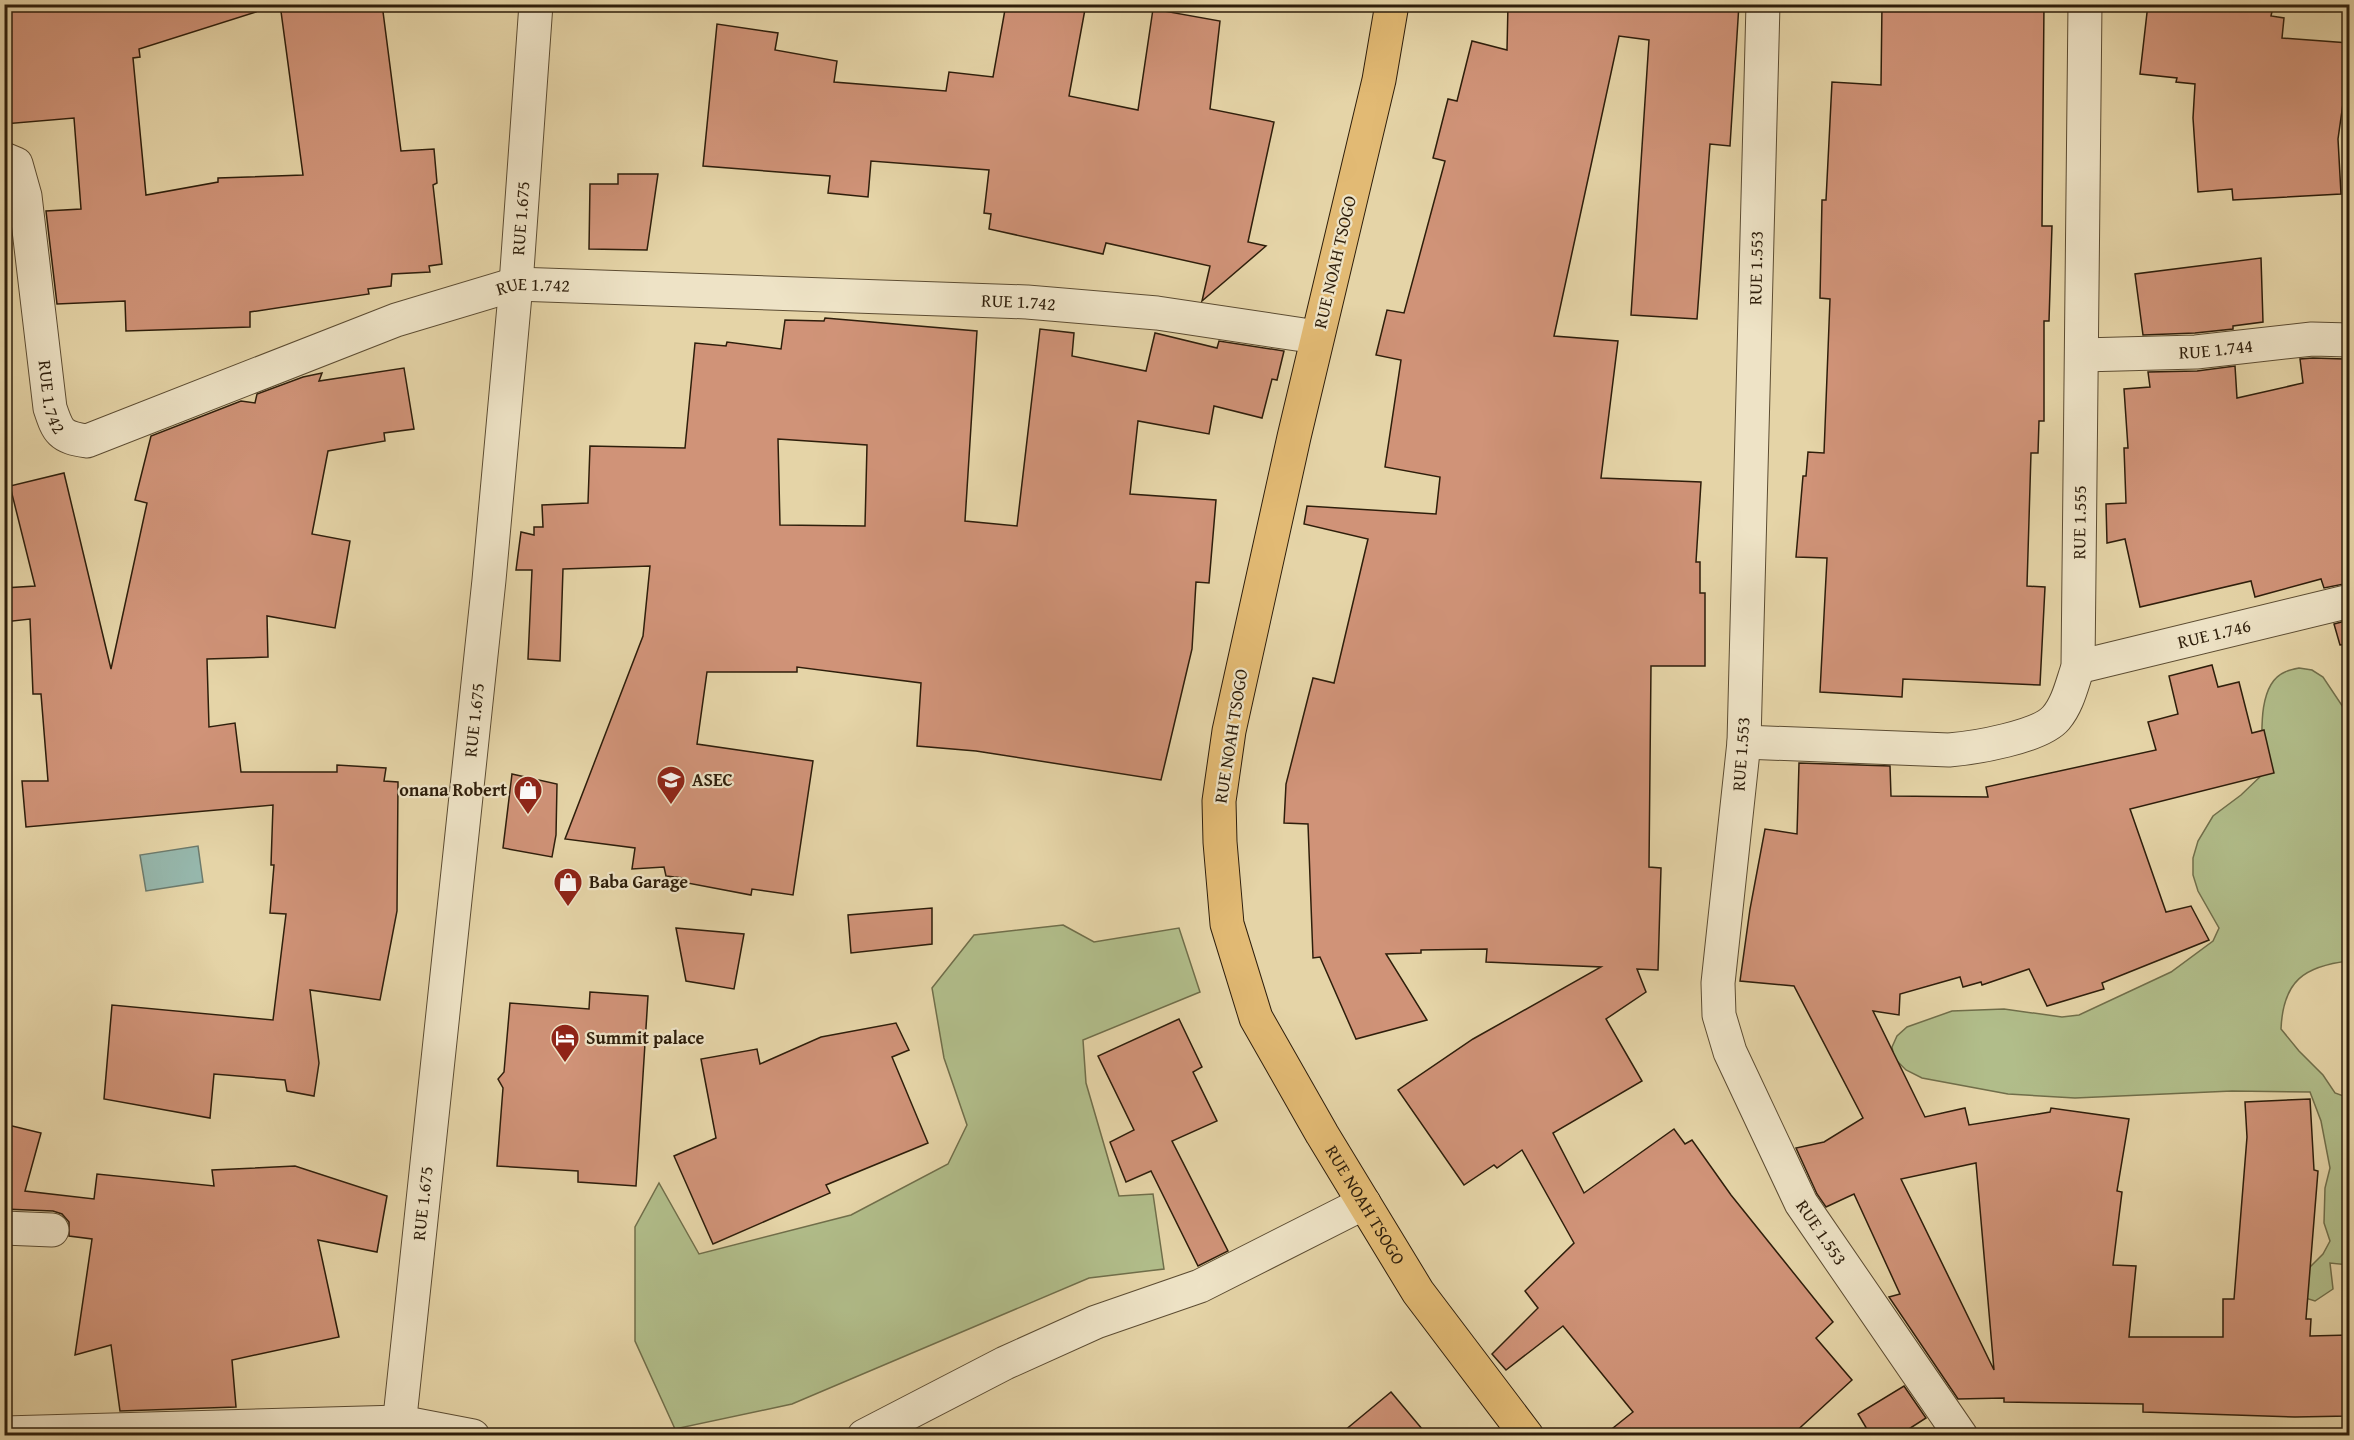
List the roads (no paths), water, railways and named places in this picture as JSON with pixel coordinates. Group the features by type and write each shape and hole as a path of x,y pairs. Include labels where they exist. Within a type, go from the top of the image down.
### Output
{"main road":[{"name":"RUE NOAH TSOGO","path":"1392,4 1379,80 1317,337 1229,731 1219,801 1227,924 1256,1018 1322,1134 1418,1292 1527,1436"}],"street":[{"name":"RUE 1.675","path":"399,1429 487,592 516,285 536,4"},
{"name":"RUE 1.553","path":"1763,4 1744,742 1718,983 1719,1015 1730,1052 1801,1203 1961,1436"},
{"name":"RUE 1.555","path":"1744,742 1949,750 1972,748 2040,730 2055,719 2068,697 2078,667 2085,4"},
{"name":"RUE 1.742","path":"4,159 16,164 25,196 51,408 58,430 69,439 87,441 396,320 516,285 1027,302 1157,313 1317,337"},
{"name":"RUE 1.744","path":"2082,355 2196,352 2312,339 2349,340"},
{"name":"RUE 1.746","path":"2078,667 2349,601"},
{"path":"864,1436 1005,1363 1096,1322 1200,1286 1364,1203"},
{"path":"4,1228 52,1230"},
{"path":"4,1433 399,1429 473,1436"}],"water":[{"path":"198,846 203,882 146,891 140,855"}],"place":[{"name":"ASEC","path":"671,806"},
{"name":"onana Robert","path":"528,816"},
{"name":"Baba Garage","path":"568,908"},
{"name":"Summit palace","path":"565,1064"}]}
